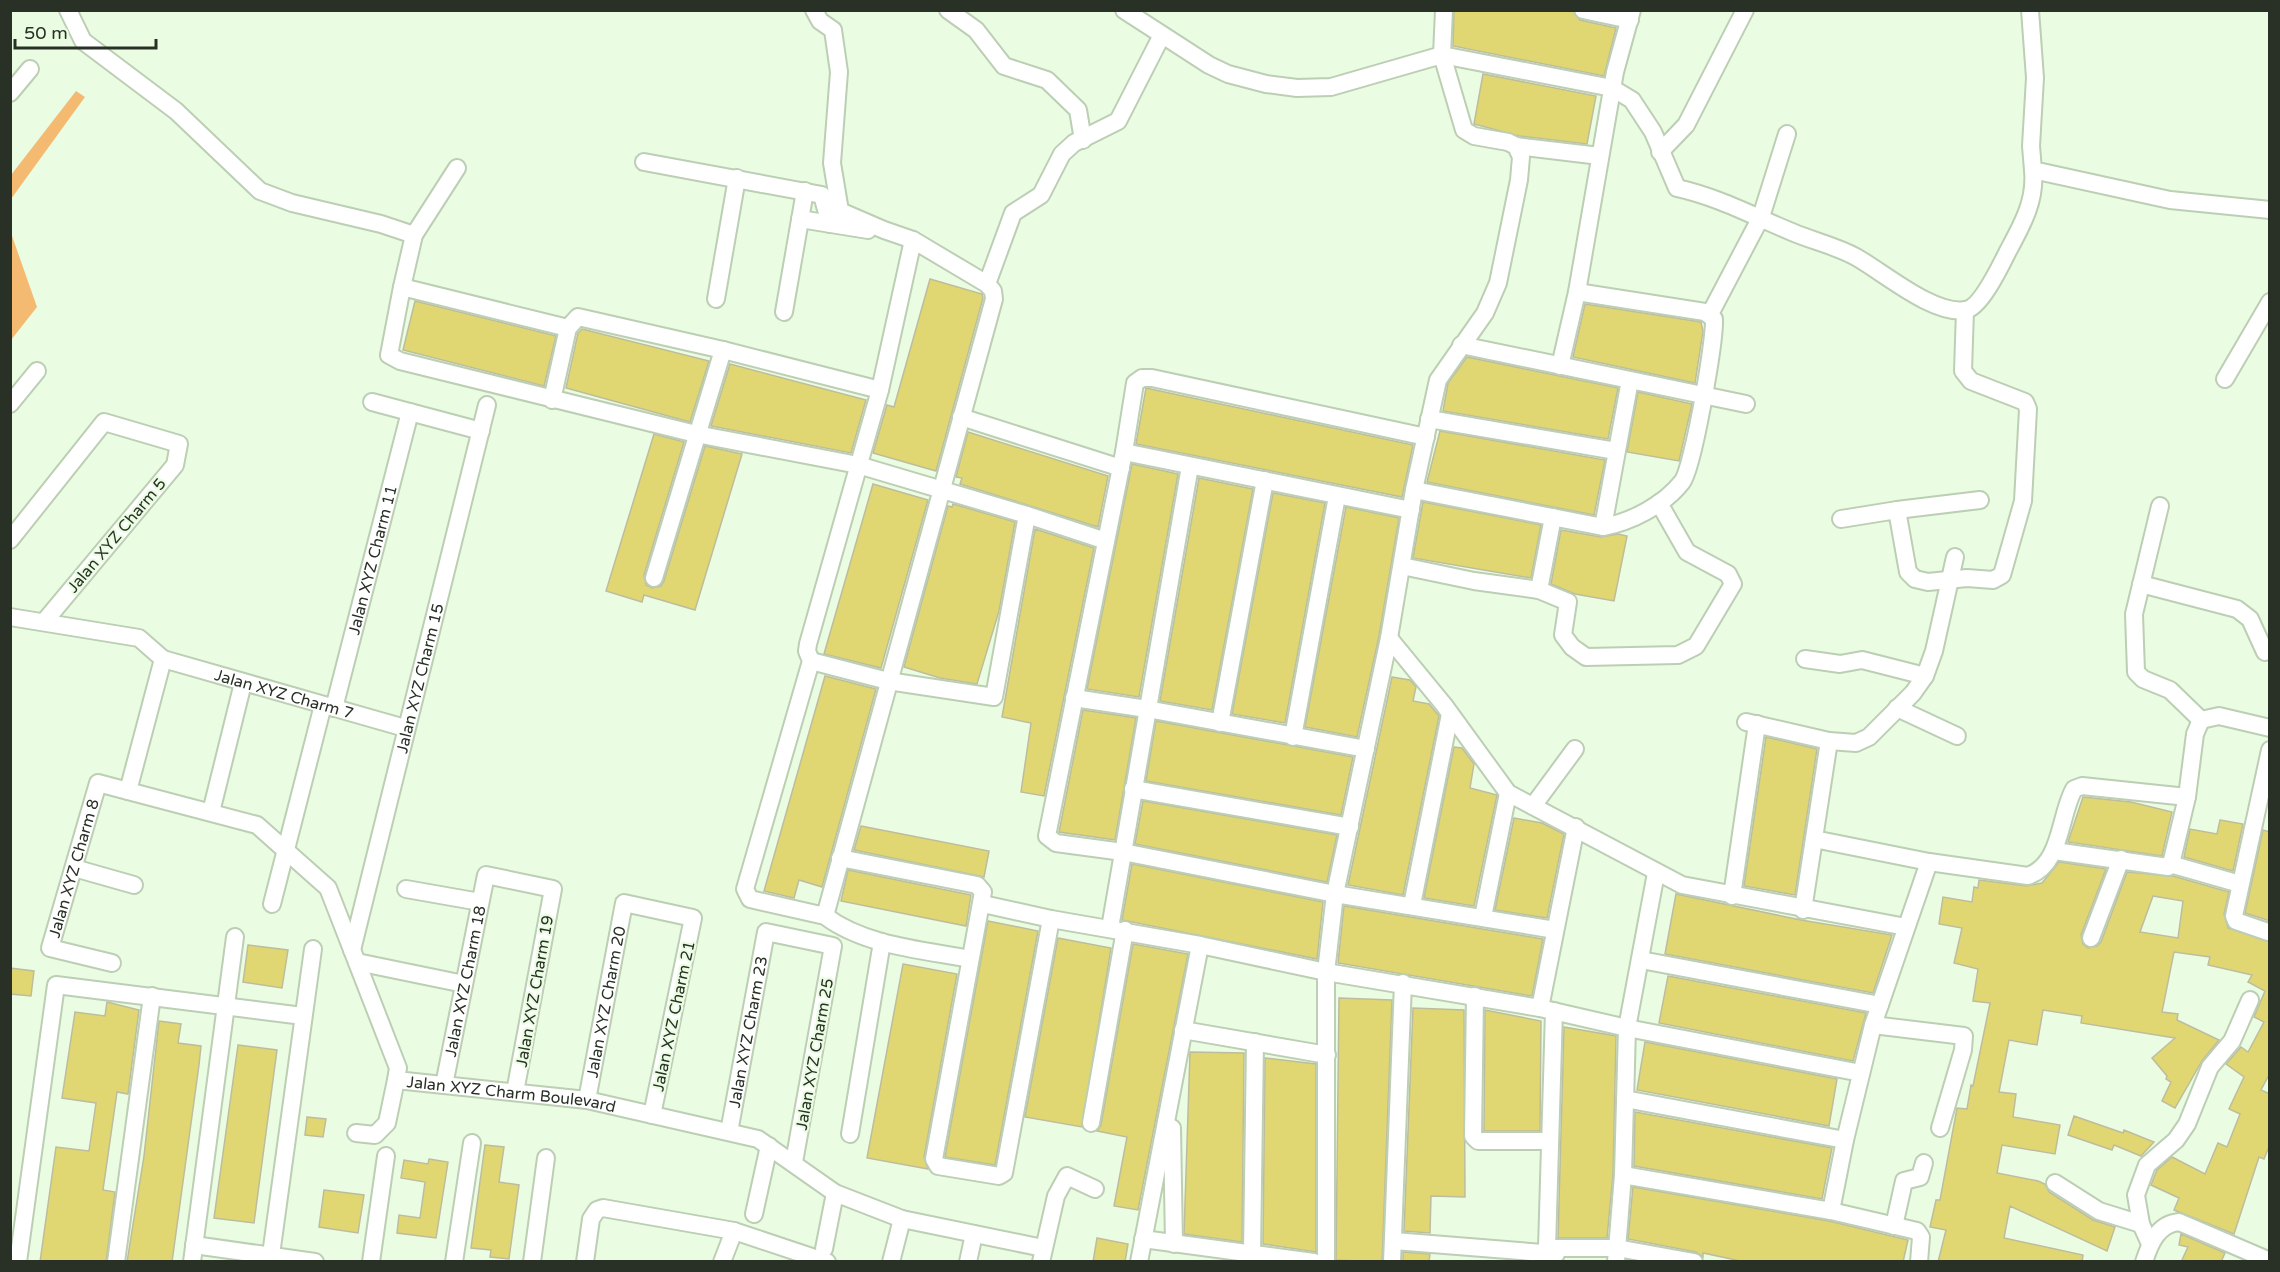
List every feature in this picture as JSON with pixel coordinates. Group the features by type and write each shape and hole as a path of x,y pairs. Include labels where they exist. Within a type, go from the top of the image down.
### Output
{"street":[{"path":"68,10 82,41 176,111 260,191 292,203 394,227 414,235"},
{"path":"814,10 820,21 833,30 839,72 832,163 840,211 913,240 987,284 993,291 994,299 825,916"},
{"path":"948,10 976,30 1004,66 1047,80 1078,110 1083,140"},
{"path":"1124,10 1228,74 1266,84 1297,88 1331,87 1442,56 1612,88 1632,100 1653,132 1677,188 1699,193 1761,217 1793,233 1855,257 1924,300 1965,310 1973,307 1979,300 2021,227 2031,203 2034,184 2031,146 2035,78 2030,10"},
{"path":"1444,10 1442,56 1464,129 1474,136 1508,142 1516,146 1600,156"},
{"path":"1560,366 1577,292 1612,88 1631,15 1583,10"},
{"path":"1660,152 1686,125 1745,10"},
{"path":"987,284 1013,213 1041,195 1062,154 1074,143 1118,121 1162,35"},
{"path":"10,93 30,69"},
{"path":"1710,314 1761,217 1787,134"},
{"path":"1326,1262 1326,972 1335,894 1389,638 1414,490 1438,380 1485,313 1498,283 1519,180 1521,157 1516,146"},
{"path":"644,162 805,190 822,195 830,224"},
{"path":"457,168 414,235 388,346 388,355 393,359 696,434 858,465 1027,514 1106,541"},
{"path":"2033,170 2170,200 2270,210"},
{"path":"716,299 737,178"},
{"path":"784,312 805,190"},
{"path":"800,219 858,230 884,230"},
{"path":"913,240 880,390 808,644 807,651 811,661 746,893 750,899 825,916 843,928 882,942 970,959"},
{"path":"402,287 568,328"},
{"path":"1414,490 1603,527 1621,524 1659,503 1686,476 1704,394 1714,320 1710,314 1577,292"},
{"path":"2225,379 2270,302"},
{"path":"1897,510 1910,576 1928,582 1950,579 1993,580 2002,574 2023,501 2028,425 2026,403 1971,381 1963,371 1961,359 1965,310"},
{"path":"552,400 568,328 578,317 723,350 880,390"},
{"path":"1461,345 1746,404"},
{"path":"654,578 723,350"},
{"path":"10,404 37,371"},
{"path":"1426,437 1145,377 1135,383 1122,460 1047,836 1056,843 1123,852 1335,894 1555,930"},
{"path":"1603,527 1630,380"},
{"path":"372,402 481,431"},
{"name":"Jalan XYZ Charm 15","path":"355,956 405,728 487,405"},
{"name":"Jalan XYZ Charm 11","path":"272,904 410,412"},
{"path":"961,417 1122,460 1190,465 1411,510"},
{"path":"1429,419 1616,451"},
{"name":"Jalan XYZ Charm 5","path":"10,540 104,422 179,444 175,465 44,622"},
{"path":"1092,1123 1117,929 1123,852 1190,465"},
{"path":"1220,723 1265,480"},
{"path":"1293,737 1337,496"},
{"path":"1841,519 1980,500"},
{"path":"1402,566 1474,581 1539,590 1568,602 1563,635 1572,647 1586,657 1678,655 1696,646 1733,584 1728,574 1687,552 1659,503"},
{"path":"2160,506 2134,614 2136,672 2143,680 2170,690 2201,720"},
{"path":"811,661 888,681 992,698 996,695 1027,514"},
{"path":"1539,590 1553,517"},
{"path":"1732,896 1752,723 1829,741 1863,742 1925,676 1934,651 1955,557"},
{"path":"2141,584 2237,609 2250,619 2265,652"},
{"path":"10,617 139,638 163,659 128,791"},
{"path":"1389,638 1450,714 1508,793 1682,885 1803,910 1906,927"},
{"name":"Jalan XYZ Charm 7","path":"163,659 405,728"},
{"path":"1805,659 1840,664 1863,660 1925,676"},
{"path":"211,812 243,683"},
{"path":"1074,698 1366,749"},
{"path":"1897,708 1957,736"},
{"path":"1412,905 1450,714"},
{"path":"2201,720 2219,716 2270,728"},
{"path":"2054,851 2168,867 2187,797 2195,734 2201,720"},
{"path":"1803,910 1829,741"},
{"path":"1533,806 1575,749"},
{"path":"2268,932 2236,921 2234,916 2270,750"},
{"name":"Jalan XYZ Charm 8","path":"112,963 50,948 98,783 128,791"},
{"path":"1814,839 1929,862 2028,876 2035,874 2054,851 2074,789 2082,786 2187,797"},
{"path":"1133,789 1350,827"},
{"name":"Jalan XYZ Charm Boulevard","path":"128,791 257,825 328,888 399,1068 396,1080 587,1100 758,1139 835,1192 902,1219 974,1234 1042,1255"},
{"path":"1483,917 1508,793"},
{"path":"1576,827 1555,930 1547,1009 1549,1141 1546,1248 1617,1256"},
{"path":"840,858 977,885 983,892 983,904 970,959 934,1159 938,1166 1000,1176 1004,1173 1051,919"},
{"path":"2091,938 2121,859"},
{"path":"1832,1211 1845,1140 1873,1025 1929,862"},
{"path":"2170,864 2240,884"},
{"path":"74,868 134,885"},
{"path":"1617,1256 1623,1175 1627,1028 1656,873"},
{"name":"Jalan XYZ Charm 18","path":"444,1085 486,875 553,889"},
{"path":"406,889 480,902"},
{"name":"Jalan XYZ Charm 19","path":"515,1092 553,889"},
{"name":"Jalan XYZ Charm 20","path":"587,1100 624,903 693,918"},
{"path":"983,904 1051,919 1200,945 1326,972 1547,1009 1627,1028 1861,1073"},
{"name":"Jalan XYZ Charm 21","path":"652,1115 693,918"},
{"name":"Jalan XYZ Charm 23","path":"729,1132 766,932 833,946"},
{"path":"235,937 193,1253 315,1262"},
{"path":"850,1134 882,942"},
{"path":"1139,1262 1200,945"},
{"name":"Jalan XYZ Charm 25","path":"794,1162 833,946"},
{"path":"270,1258 313,949"},
{"path":"355,956 464,984"},
{"path":"1641,960 1880,1005"},
{"path":"1392,1262 1402,983"},
{"path":"18,1262 54,987 60,984 303,1016"},
{"path":"116,1262 152,996"},
{"path":"1475,996 1473,1136 1478,1141 1549,1141"},
{"path":"2150,1244 2141,1224 2136,1195 2147,1166 2176,1140 2187,1124 2210,1067 2232,1041 2250,1000"},
{"path":"1873,1025 1964,1036 1963,1050 1940,1128"},
{"path":"1183,1030 1326,1055"},
{"path":"1252,1253 1255,1042"},
{"path":"356,1133 375,1135 387,1123 396,1080"},
{"path":"1172,1093 1174,1244"},
{"path":"1625,1099 1845,1140"},
{"path":"454,1262 472,1143"},
{"path":"754,1214 769,1146"},
{"path":"371,1262 386,1156"},
{"path":"532,1262 546,1158"},
{"path":"1894,1226 1904,1181 1920,1177 1924,1163"},
{"path":"1623,1175 1832,1211 1917,1231 1919,1234 1919,1262"},
{"path":"1042,1255 1056,1196 1066,1176 1095,1189"},
{"path":"2055,1184 2099,1211 2141,1224"},
{"path":"585,1262 591,1219 597,1210 603,1208 734,1230 825,1255 835,1192"},
{"path":"891,1262 902,1219"},
{"path":"2144,1262 2150,1244 2159,1230 2171,1223 2179,1222 2270,1261"},
{"path":"722,1262 734,1230"},
{"path":"968,1262 974,1234"},
{"path":"1143,1239 1314,1262"},
{"path":"1394,1241 1694,1262"}],"shaded area":[{"path":"76,91 85,97 11,199 11,175"},
{"path":"11,233 37,307 10,340"}],"building":[{"path":"1454,10 1573,10 1580,20 1616,28 1604,76 1453,46"},
{"path":"1483,74 1596,96 1587,144 1519,136 1474,124"},
{"path":"930,279 982,294 983,298 936,471 873,453 887,405 894,407"},
{"path":"415,301 556,336 544,386 403,350"},
{"path":"1585,304 1701,322 1703,331 1695,383 1573,357"},
{"path":"582,329 709,361 690,422 566,388 578,333"},
{"path":"1467,357 1618,388 1608,439 1443,411 1448,383"},
{"path":"730,364 866,400 851,453 711,426"},
{"path":"1146,388 1413,445 1402,497 1136,444"},
{"path":"1638,392 1692,404 1679,461 1627,452"},
{"path":"1440,431 1605,460 1594,515 1427,482"},
{"path":"968,432 1108,476 1098,527 960,484 962,478 956,477"},
{"path":"654,434 684,442 644,575 646,585 652,588 661,586 664,581 705,446 742,454 695,610 644,595 642,602 606,591"},
{"path":"1132,464 1178,474 1139,697 1087,689"},
{"path":"1199,478 1253,489 1212,710 1160,701"},
{"path":"873,484 928,500 881,668 824,654"},
{"path":"1273,493 1325,503 1285,723 1232,714"},
{"path":"1423,502 1541,525 1531,578 1413,558"},
{"path":"953,504 1015,522 999,611 977,684 940,678 904,667 948,506 952,507"},
{"path":"1346,507 1399,518 1379,636 1357,737 1305,727"},
{"path":"1035,529 1094,548 1044,796 1021,792 1031,723 1002,717"},
{"path":"1561,530 1601,537 1618,534 1627,536 1614,601 1575,594 1551,584"},
{"path":"825,676 876,689 822,887 799,880 794,898 764,891"},
{"path":"1392,677 1410,680 1416,687 1413,701 1429,704 1439,716 1403,895 1348,885"},
{"path":"1083,710 1136,718 1115,840 1059,832"},
{"path":"1156,721 1353,757 1341,815 1146,781"},
{"path":"1766,737 1817,749 1795,895 1744,886"},
{"path":"1454,747 1462,748 1474,764 1470,788 1497,795 1474,906 1424,898"},
{"path":"2083,797 2131,802 2172,812 2162,856 2068,842"},
{"path":"1143,801 1337,835 1327,882 1135,844"},
{"path":"1514,818 1542,823 1564,834 1547,918 1495,910"},
{"path":"2220,820 2243,824 2233,871 2184,857 2190,829 2217,834"},
{"path":"861,826 989,851 984,877 854,850"},
{"path":"2263,830 2270,832 2270,921 2245,913"},
{"path":"2059,862 2106,869 2081,935 2083,944 2088,948 2097,946 2101,942 2127,872 2173,876 2229,892 2224,914 2228,928 2270,942 2270,1073 2261,1090 2270,1094 2270,1144 2264,1159 2259,1157 2234,1234 2174,1210 2179,1198 2151,1185 2157,1170 2172,1157 2205,1174 2218,1143 2227,1147 2240,1114 2229,1109 2244,1077 2226,1064 2241,1047 2248,1052 2264,1022 2254,1017 2265,991 2248,982 2252,975 2208,965 2210,957 2174,952 2162,1012 2178,1014 2177,1020 2219,1040 2202,1061 2175,1108 2162,1101 2171,1082 2166,1079 2167,1076 2152,1058 2175,1038 2081,1023 2082,1016 2043,1010 2037,1045 2009,1040 1999,1092 2016,1094 2013,1117 2060,1125 2055,1154 2002,1145 1997,1173 2045,1184 2049,1192 2093,1220 2115,1227 2107,1251 2010,1206 2004,1238 2083,1255 2082,1262 1938,1262 1946,1230 1930,1227 1936,1200 1940,1200 1957,1108 1967,1109 1990,1003 1973,1001 1978,969 1954,963 1962,928 1939,924 1943,897 1972,902 1974,887 1978,888 1979,880 2027,886 2042,883","holes":["2153,896 2183,901 2178,938 2140,932"]},
{"path":"1132,864 1323,902 1317,959 1122,920"},
{"path":"848,870 971,895 966,926 841,901"},
{"path":"1676,894 1801,920 1892,935 1873,993 1665,954"},
{"path":"1344,906 1543,939 1532,996 1338,963"},
{"path":"988,921 1038,931 995,1165 945,1157"},
{"path":"1058,938 1111,948 1082,1127 1025,1117"},
{"path":"1133,944 1188,954 1138,1210 1114,1206 1127,1137 1097,1131 1101,1125"},
{"path":"248,945 288,950 282,988 243,982"},
{"path":"903,964 957,974 924,1157 928,1169 867,1158"},
{"path":"10,968 34,971 31,996 10,994"},
{"path":"1668,976 1866,1013 1853,1061 1659,1023"},
{"path":"1339,998 1392,1000 1382,1262 1336,1260"},
{"path":"107,1002 139,1010 128,1094 117,1092 103,1190 115,1192 106,1262 40,1262 56,1147 89,1151 96,1103 62,1098 75,1012 105,1016"},
{"path":"1413,1008 1464,1010 1465,1197 1431,1196 1430,1233 1404,1231"},
{"path":"1485,1010 1541,1021 1540,1131 1484,1131"},
{"path":"159,1021 181,1024 178,1043 201,1046 199,1065 172,1262 127,1262 144,1156"},
{"path":"1564,1027 1616,1036 1613,1174 1607,1238 1558,1238"},
{"path":"1645,1042 1837,1079 1829,1126 1637,1090"},
{"path":"238,1045 277,1050 254,1223 214,1218"},
{"path":"1190,1052 1244,1053 1242,1242 1184,1234"},
{"path":"1265,1058 1316,1064 1316,1252 1263,1244"},
{"path":"1635,1112 1832,1148 1822,1199 1634,1166"},
{"path":"2074,1116 2123,1133 2124,1130 2154,1142 2141,1156 2114,1145 2112,1150 2068,1135"},
{"path":"307,1117 326,1119 323,1137 305,1135"},
{"path":"485,1145 504,1147 499,1182 519,1185 509,1259 490,1257 491,1250 471,1248"},
{"path":"429,1159 448,1162 436,1238 397,1233 399,1215 420,1218 425,1182 401,1178 404,1160 428,1164"},
{"path":"1633,1187 1829,1221 1908,1240 1903,1262 1745,1262 1703,1253 1703,1257 1696,1252 1628,1239"},
{"path":"324,1190 364,1195 358,1233 319,1227"},
{"path":"2181,1234 2225,1253 2221,1262 2181,1262 2188,1247 2179,1245"},
{"path":"1097,1238 1128,1244 1125,1262 1093,1262"},
{"path":"1403,1252 1430,1254 1429,1262 1403,1262"}]}
